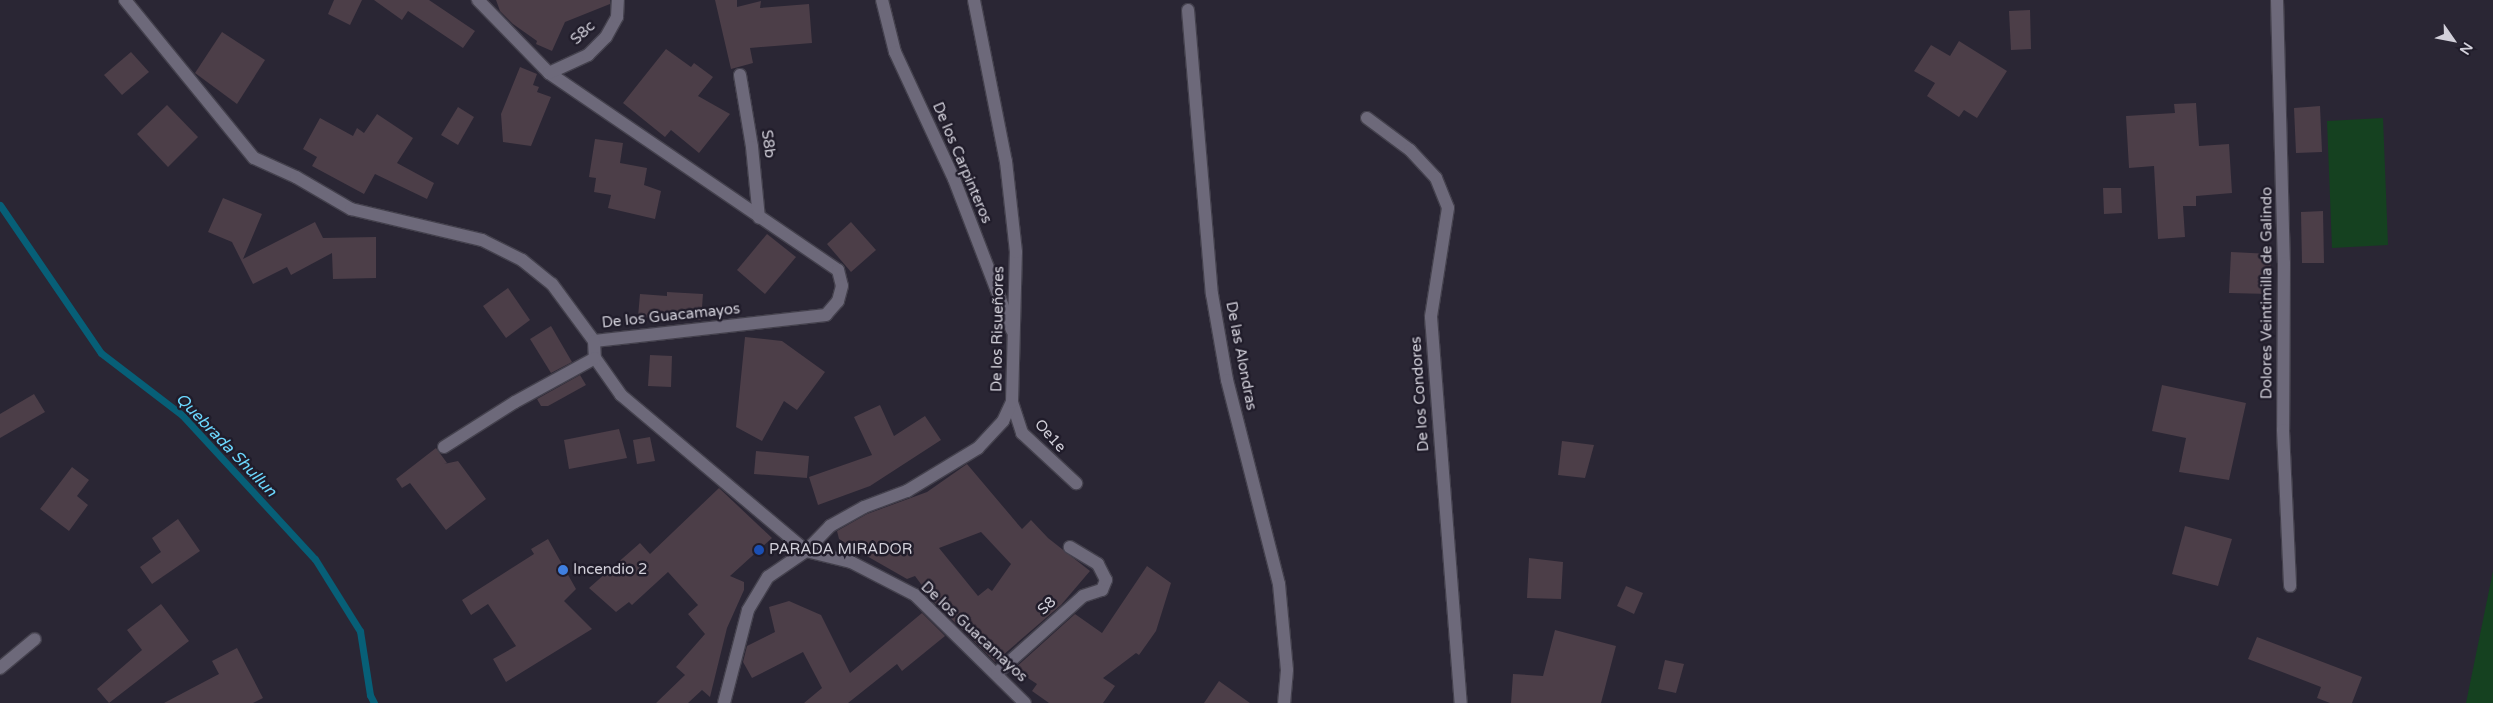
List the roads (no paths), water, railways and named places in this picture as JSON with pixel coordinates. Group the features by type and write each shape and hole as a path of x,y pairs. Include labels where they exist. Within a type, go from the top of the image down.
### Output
{"street":[{"path":"125,0 254,158 296,177 351,209 482,240 522,260 552,284 594,341"},
{"name":"De los Guacamayos","path":"478,0 549,74 838,270 842,286 838,302 826,315 594,341 595,358 620,395 806,551 851,562 915,595 997,673 1025,703"},
{"name":"S8c","path":"549,74 588,55 606,37 616,17 618,0"},
{"name":"De los Carpinteros","path":"882,0 895,52 954,179 1015,337"},
{"name":"De los Risueñores","path":"724,703 748,610 768,578 806,551 830,526 864,506 907,490 978,448 1003,421 1012,402 1016,252 1006,162 974,0"},
{"name":"Dolores Veintimilla de Galindo","path":"2277,0 2284,264 2283,430 2290,586"},
{"name":"De las Alondras","path":"1188,10 1212,294 1227,380 1279,584 1287,670 1284,703"},
{"name":"S8b","path":"740,75 752,147 759,218"},
{"name":"De los Condores","path":"1366,118 1410,150 1429,171 1448,208 1431,317 1461,703"},
{"path":"444,447 515,402 595,358"},
{"name":"Oe1e","path":"1012,402 1022,433 1076,483"},
{"name":"S8","path":"997,673 1084,596 1102,590 1106,580 1098,564 1070,547"},
{"path":"0,668 35,639"}],"waterway":[{"name":"Quebrada Shullun","path":"0,205 101,353 182,415 315,559 360,631 370,695 374,703"}],"place":[{"name":"PARADA MIRADOR","path":"759,550"},
{"name":"Incendio 2","path":"563,570"}]}
